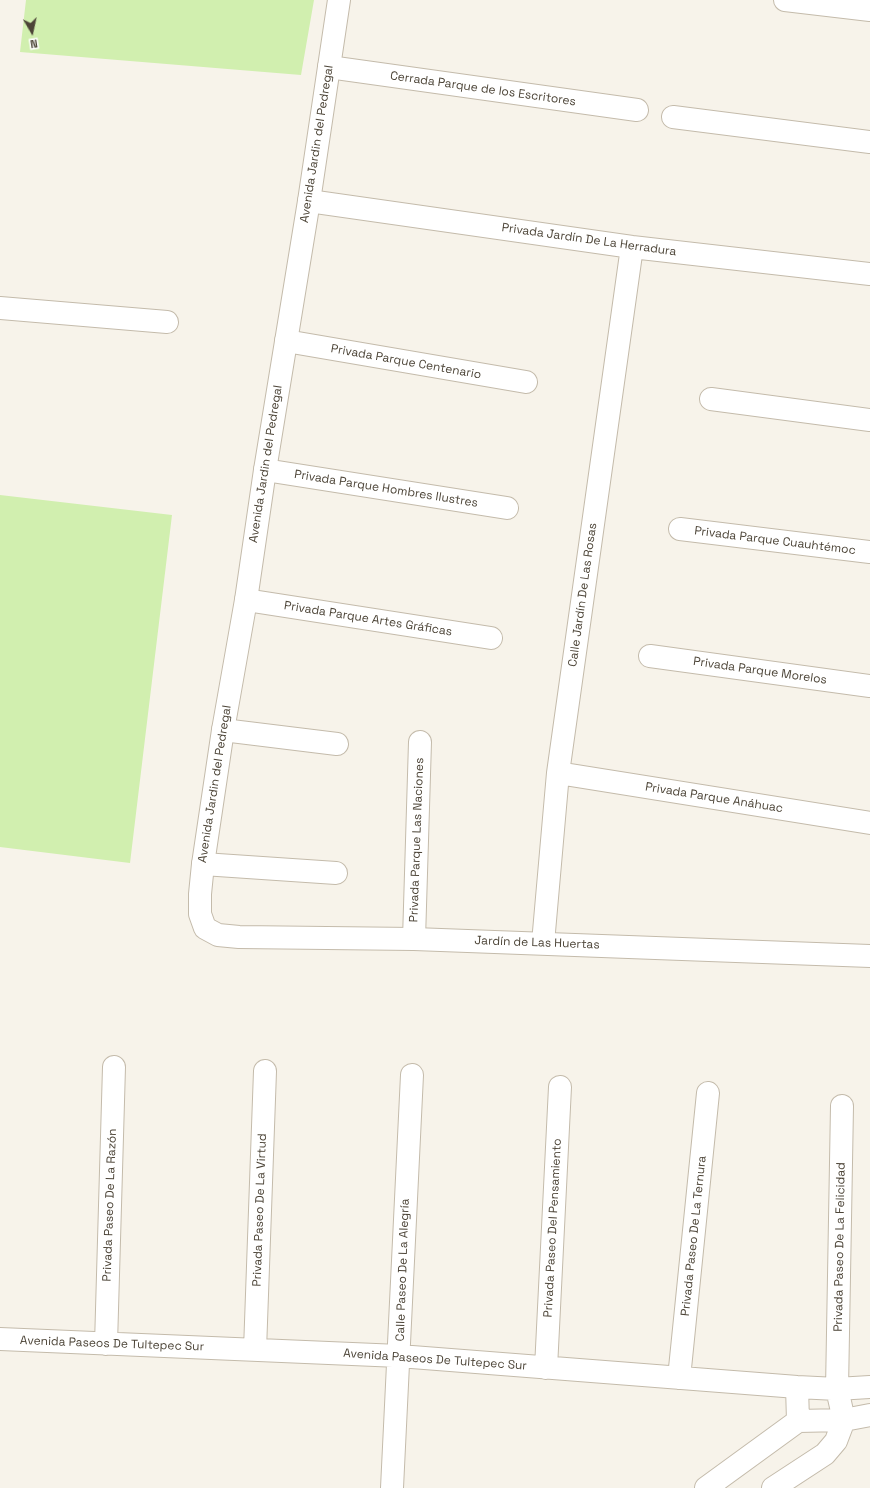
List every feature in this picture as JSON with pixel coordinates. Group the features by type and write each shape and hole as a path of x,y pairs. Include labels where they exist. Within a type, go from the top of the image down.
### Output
{"street":[{"name":"Avenida Jardin del Pedregal","path":"205,928 200,914 203,864 223,730 246,600 265,470 309,201 339,0"},
{"path":"785,0 870,10"},
{"name":"Cerrada Parque de los Escritores","path":"329,67 637,110"},
{"path":"673,117 870,142"},
{"name":"Privada Jardín De La Herradura","path":"309,201 632,247 870,274"},
{"name":"Calle Jardín De Las Rosas","path":"543,943 558,773 632,247"},
{"path":"0,308 168,322"},
{"name":"Privada Parque Centenario","path":"286,342 526,382"},
{"path":"711,400 870,420"},
{"name":"Privada Parque Hombres Ilustres","path":"265,470 507,508"},
{"name":"Privada Parque Cuauhtémoc","path":"680,529 870,552"},
{"name":"Privada Parque Artes Gráficas","path":"246,600 491,638"},
{"name":"Privada Parque Morelos","path":"650,656 870,686"},
{"path":"223,730 337,744"},
{"name":"Privada Parque Las Naciones","path":"414,939 420,742"},
{"name":"Privada Parque Anáhuac","path":"558,773 870,823"},
{"path":"203,864 336,873"},
{"name":"Jardín de Las Huertas","path":"205,928 218,935 239,937 414,939 870,956"},
{"name":"Privada Paseo De La Razón","path":"106,1344 114,1067"},
{"name":"Privada Paseo De La Virtud","path":"254,1350 265,1071"},
{"name":"Calle Paseo De La Alegría","path":"392,1488 412,1075"},
{"name":"Privada Paseo Del Pensamiento","path":"546,1368 560,1087"},
{"name":"Privada Paseo De La Ternura","path":"679,1378 708,1093"},
{"name":"Privada Paseo De La Felicidad","path":"842,1106 837,1389 844,1420"},
{"name":"Avenida Paseos De Tultepec Sur","path":"0,1339 399,1356 797,1387 837,1389 870,1388"},
{"path":"797,1387 798,1421"},
{"path":"706,1488 798,1421 844,1420 870,1415"},
{"path":"773,1488 825,1454 836,1441 844,1420"}],"green space":[{"path":"26,0 314,0 301,75 20,52"},
{"path":"0,495 172,515 130,863 0,847"}]}
